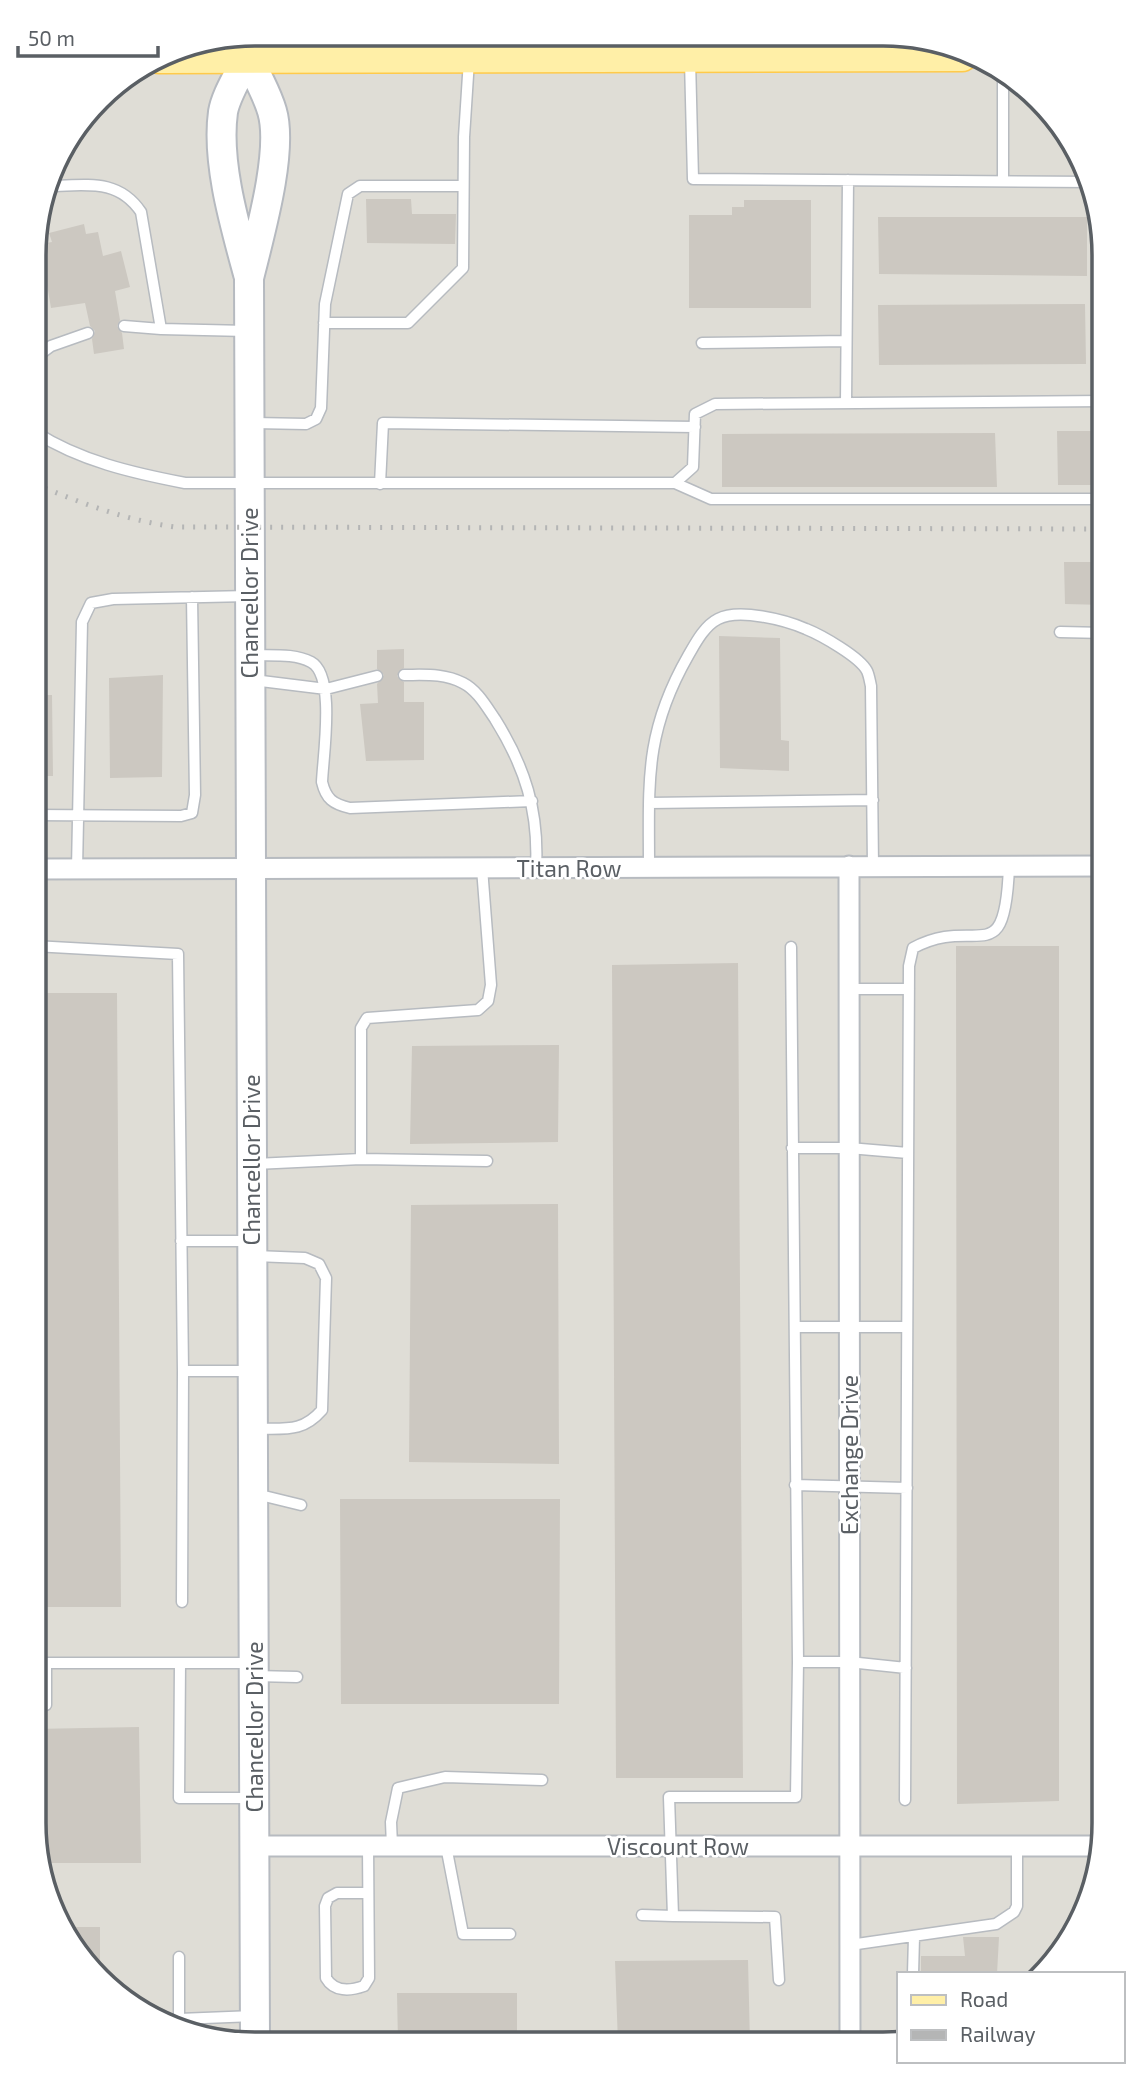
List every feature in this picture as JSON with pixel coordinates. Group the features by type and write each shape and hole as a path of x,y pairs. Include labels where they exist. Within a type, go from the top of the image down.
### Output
{"main road":[{"path":"213,50 244,46"},
{"path":"251,46 470,56 943,55"}],"street":[{"name":"Chancellor Drive","path":"247,46 223,111 232,214 249,278"},
{"name":"Chancellor Drive","path":"247,46 273,113 274,159 249,278 255,2029"},
{"name":"Exchange Drive","path":"849,866 850,2032"},
{"name":"Titan Row","path":"46,869 1092,866"},
{"name":"Viscount Row","path":"254,1846 1091,1846"}],"lane":[{"path":"324,323 408,323 463,268 463,186 470,56"},
{"path":"690,56 693,180 1079,182"},
{"path":"1003,84 1003,181"},
{"path":"846,403 848,180"},
{"path":"58,186 111,187 131,198 141,212 161,329"},
{"path":"249,423 306,424 316,419 321,408 325,304 348,194 354,189 463,186"},
{"path":"124,326 249,331"},
{"path":"46,350 88,333"},
{"path":"702,343 846,341"},
{"path":"674,484 694,467 695,414 715,404 1092,401"},
{"path":"380,484 383,423 695,427"},
{"path":"46,439 57,446 131,473 185,483 674,484 711,499 1092,499"},
{"path":"77,869 82,622 92,603 113,598 249,596"},
{"path":"46,815 181,816 192,813 195,795 192,597"},
{"path":"649,867 649,768 658,717 700,635 718,618 740,615 782,619 810,631 846,652 867,669 871,686 873,866"},
{"path":"1060,632 1092,633"},
{"path":"249,667 294,657 311,662 319,670 326,689 322,782 324,791 333,803 350,808 532,801"},
{"path":"249,667 326,689 377,676"},
{"path":"404,675 442,675 464,683 477,694 517,759 532,801 536,868"},
{"path":"649,803 873,800"},
{"path":"905,1800 909,989 913,948 930,939 989,935 1002,925 1007,907 1009,866"},
{"path":"361,1159 362,1028 367,1018 478,1010 488,1001 491,985 482,868"},
{"path":"46,947 178,954 183,1371 182,1602"},
{"path":"673,1916 669,1797 796,1797 798,1662 791,947"},
{"path":"849,989 909,989"},
{"path":"792,1148 849,1148 908,1153"},
{"path":"251,1164 361,1159 487,1161"},
{"path":"181,1241 305,1258 319,1264 326,1278 322,1410 310,1424 296,1428 252,1429"},
{"path":"795,1327 907,1327"},
{"path":"183,1371 252,1371"},
{"path":"795,1485 907,1488"},
{"path":"252,1493 301,1504"},
{"path":"798,1662 849,1662 906,1668"},
{"path":"46,1705 46,1663 180,1663 253,1669 296,1677"},
{"path":"180,1663 179,1798 254,1798"},
{"path":"393,1846 391,1822 398,1788 445,1777 542,1780"},
{"path":"367,1893 337,1893 328,1898 325,1906 326,1978 331,1986 340,1989 364,1986 369,1979 368,1846"},
{"path":"446,1846 463,1934 510,1934"},
{"path":"850,1945 996,1924 1014,1912 1017,1906 1017,1846"},
{"path":"642,1915 775,1917 779,1980"},
{"path":"913,1972 914,1937"},
{"path":"179,1957 179,2017"},
{"path":"206,2025 255,2029"}],"shaded area":[{"path":"255,46 910,47 976,67 1021,97 1041,117 1057,139 1071,162 1081,188 1091,228 1092,255 1092,1836 1088,1863 1071,1915 1049,1950 1031,1970 897,1972 897,2031 228,2030 175,2016 117,1980 97,1960 81,1938 67,1915 57,1889 47,1849 46,1822 47,228 61,175 74,150 97,117 127,89 162,67 214,50"}],"building":[{"path":"366,199 411,199 412,214 456,214 455,244 367,243"},
{"path":"744,200 811,200 811,308 689,308 689,215 732,215 732,207 744,207"},
{"path":"878,217 1087,217 1087,276 879,274"},
{"path":"84,224 86,234 98,232 103,256 121,251 130,287 115,291 120,320 117,326 122,333 124,349 94,354 92,339 95,331 90,326 85,303 51,308 46,279 46,243 52,242 49,233"},
{"path":"1085,304 1086,364 879,365 878,305"},
{"path":"1057,431 1092,431 1092,485 1058,485"},
{"path":"995,433 997,487 722,487 722,434"},
{"path":"1064,562 1092,562 1092,605 1065,604"},
{"path":"719,636 780,638 781,740 789,741 789,771 720,768"},
{"path":"404,649 404,668 397,676 404,682 404,702 424,702 424,760 366,761 360,704 378,703 377,684 384,675 377,669 377,650"},
{"path":"163,675 162,777 110,778 109,678"},
{"path":"46,695 52,695 53,776 46,776"},
{"path":"956,946 1059,946 1059,1801 957,1804"},
{"path":"738,963 743,1778 616,1778 612,965"},
{"path":"46,993 117,993 121,1607 46,1607"},
{"path":"559,1045 558,1142 410,1144 412,1046"},
{"path":"558,1204 559,1464 409,1462 411,1205"},
{"path":"340,1499 560,1499 559,1704 341,1704"},
{"path":"139,1727 141,1863 50,1863 46,1822 46,1729"},
{"path":"74,1927 100,1927 100,1963"},
{"path":"963,1937 999,1937 997,1972 921,1972 921,1956 965,1956"},
{"path":"748,1960 750,2032 618,2032 615,1961"},
{"path":"397,1993 517,1993 517,2032 398,2032"}],"railway":[{"path":"46,489 104,510 175,527 1092,529"}]}
